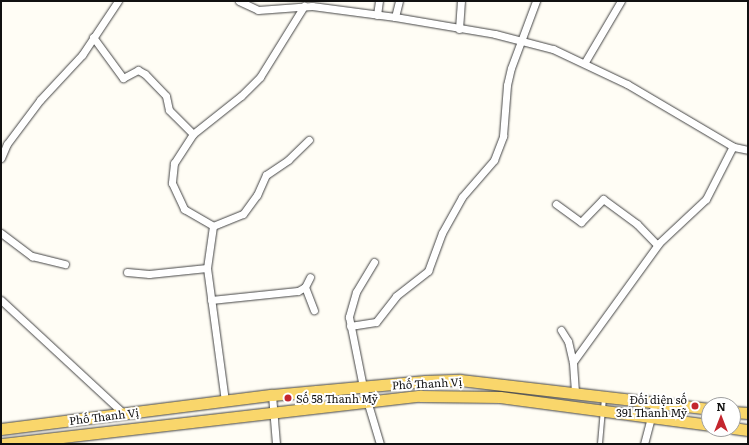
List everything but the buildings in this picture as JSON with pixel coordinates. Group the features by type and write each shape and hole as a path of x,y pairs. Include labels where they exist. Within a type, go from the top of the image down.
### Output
{"main road":[{"name":"Phố Thanh Vị","path":"1,429 272,395 460,380 575,392 604,397 701,408"},
{"name":"Phố Thanh Vị","path":"2,444 368,400 461,395 500,397 603,412 701,424"}],"street":[{"path":"1,158 7,144 40,100 82,55 118,1"},
{"path":"240,1 258,10 313,4 395,17 459,30 520,40 553,48 585,62 733,146 748,150"},
{"path":"377,15 379,1"},
{"path":"395,17 399,1"},
{"path":"459,30 461,1"},
{"path":"350,326 376,322 396,296 428,271 442,233 462,197 494,160 503,136 507,85 520,40 536,1"},
{"path":"585,62 621,1"},
{"path":"225,402 207,268 213,226 211,222 188,213 173,188 174,163 193,134 241,96 260,77 304,6"},
{"path":"93,38 123,78 138,70 145,74 166,96 169,110 193,134"},
{"path":"213,226 243,214 257,195 266,175 288,160 309,140"},
{"path":"573,362 657,245 706,199 733,146"},
{"path":"556,204 581,222 598,201 603,199 637,224 657,245"},
{"path":"1,234 32,256 65,264"},
{"path":"374,262 356,292 349,310 350,326 363,387 380,444"},
{"path":"127,272 149,274 207,268"},
{"path":"211,300 270,295 298,290 305,287 310,277"},
{"path":"305,287 314,310"},
{"path":"1,300 123,413"},
{"path":"561,330 568,341 573,362 575,392"},
{"path":"272,395 276,444"},
{"path":"644,444 655,402"}],"lane":[{"path":"600,444 604,397"}],"place":[{"name":"Số 58 Thanh Mỹ","path":"288,398"},
{"name":"Đối diện số 391 Thanh Mỹ","path":"695,406"}]}
